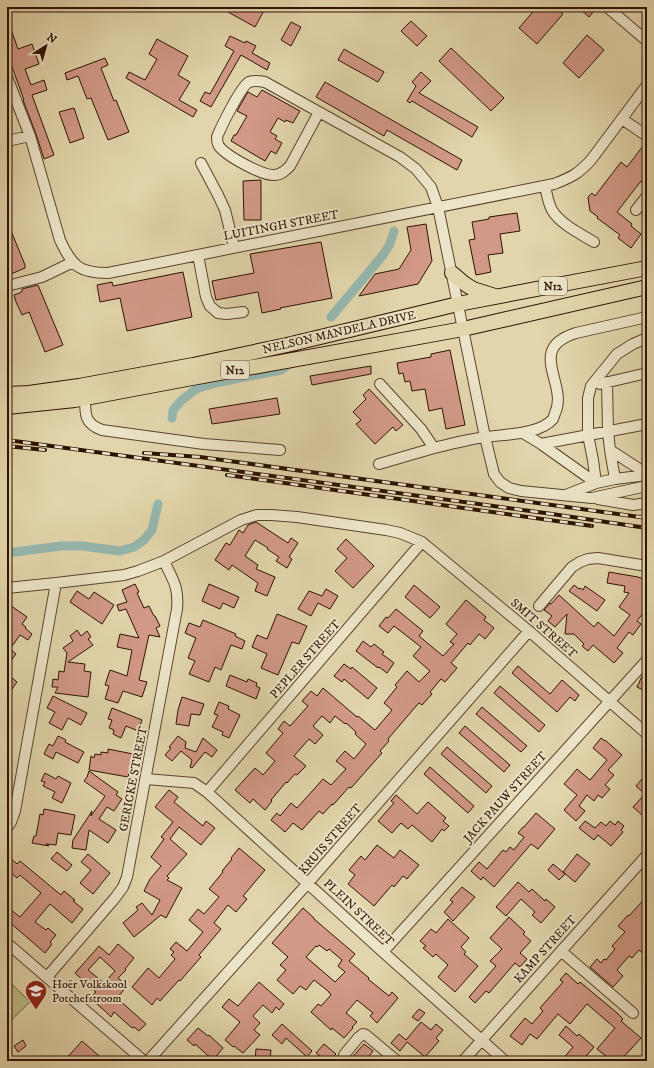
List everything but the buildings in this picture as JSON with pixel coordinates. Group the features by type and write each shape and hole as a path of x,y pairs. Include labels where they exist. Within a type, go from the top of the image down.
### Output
{"highway":[{"name":"NELSON MANDELA DRIVE","path":"7,394 29,393 79,386 193,365 287,345 458,304 647,268"},
{"path":"452,273 473,289 496,296"},
{"name":"NELSON MANDELA DRIVE","path":"7,407 75,400 463,329 647,287"}],"street":[{"path":"607,7 647,41"},
{"name":"LUITINGH STREET","path":"7,77 30,136 60,240 66,252 73,262 82,269 93,273 108,274 198,254 554,184 571,178 582,170 647,85"},
{"path":"318,112 290,166 283,172 275,175 264,173 234,158 224,152 218,144 217,137 242,89 248,82 255,80 265,82 400,157 416,169 431,187 438,208 494,474 500,482 509,488 521,491 592,498 647,508"},
{"path":"622,119 647,136"},
{"path":"7,141 30,136"},
{"path":"201,163 225,210 234,247"},
{"path":"545,186 552,210 560,219 594,242"},
{"path":"636,210 647,196"},
{"path":"198,254 206,297 210,306 218,312 227,314 243,312"},
{"path":"7,286 42,276 73,262"},
{"path":"379,464 434,448 485,437 523,433 543,426 553,418 558,407 558,396 551,366 551,354 556,344 566,336 576,333 647,317"},
{"path":"596,483 588,435 588,398 591,386 617,354 633,344 647,338"},
{"path":"591,386 647,373"},
{"path":"607,382 608,431 615,479"},
{"path":"380,384 421,429 434,448"},
{"path":"85,398 85,414 88,421 94,427 102,430 204,444 280,450"},
{"path":"541,444 647,424"},
{"path":"523,433 596,483"},
{"path":"610,450 647,474"},
{"path":"563,496 596,483 647,474"},
{"path":"592,498 647,486"},
{"path":"633,505 647,502"},
{"name":"SMIT STREET","path":"7,588 124,575 138,571 164,562 241,520 257,515 297,517 400,533 422,542 529,631 647,734"},
{"name":"PEPLER STREET","path":"207,792 422,542"},
{"path":"539,606 572,567 588,559 598,558 647,566"},
{"name":"GERICKE STREET","path":"47,977 115,898 123,887 127,877 177,609 178,597 176,587 164,562"},
{"path":"7,828 15,811 56,583"},
{"name":"KRUIS STREET","path":"148,1061 308,883 529,631"},
{"name":"JACK PAUW STREET","path":"383,952 647,660"},
{"name":"PLEIN STREET","path":"146,779 194,783 207,792 383,952 506,1061"},
{"name":"KAMP STREET","path":"463,1061 647,855"},
{"path":"7,943 144,1061"},
{"path":"561,951 633,1012"},
{"path":"344,1055 363,1034 396,1061"}],"green space":[{"path":"7,979 30,1002 7,1024"}],"waterway":[{"path":"331,317 383,255 390,244 394,231"},
{"path":"172,418 173,410 182,400 196,389 215,383 281,370 289,365"},
{"path":"7,553 61,546 82,546 120,551 134,547 144,540 152,530 158,504"}],"railway":[{"path":"7,440 647,528"},
{"path":"7,446 45,450"},
{"path":"144,453 200,457 647,518"},
{"path":"227,475 592,526"}],"place":[{"name":"Hoër Volkskool Potchefstroom","path":"36,1010"}]}
